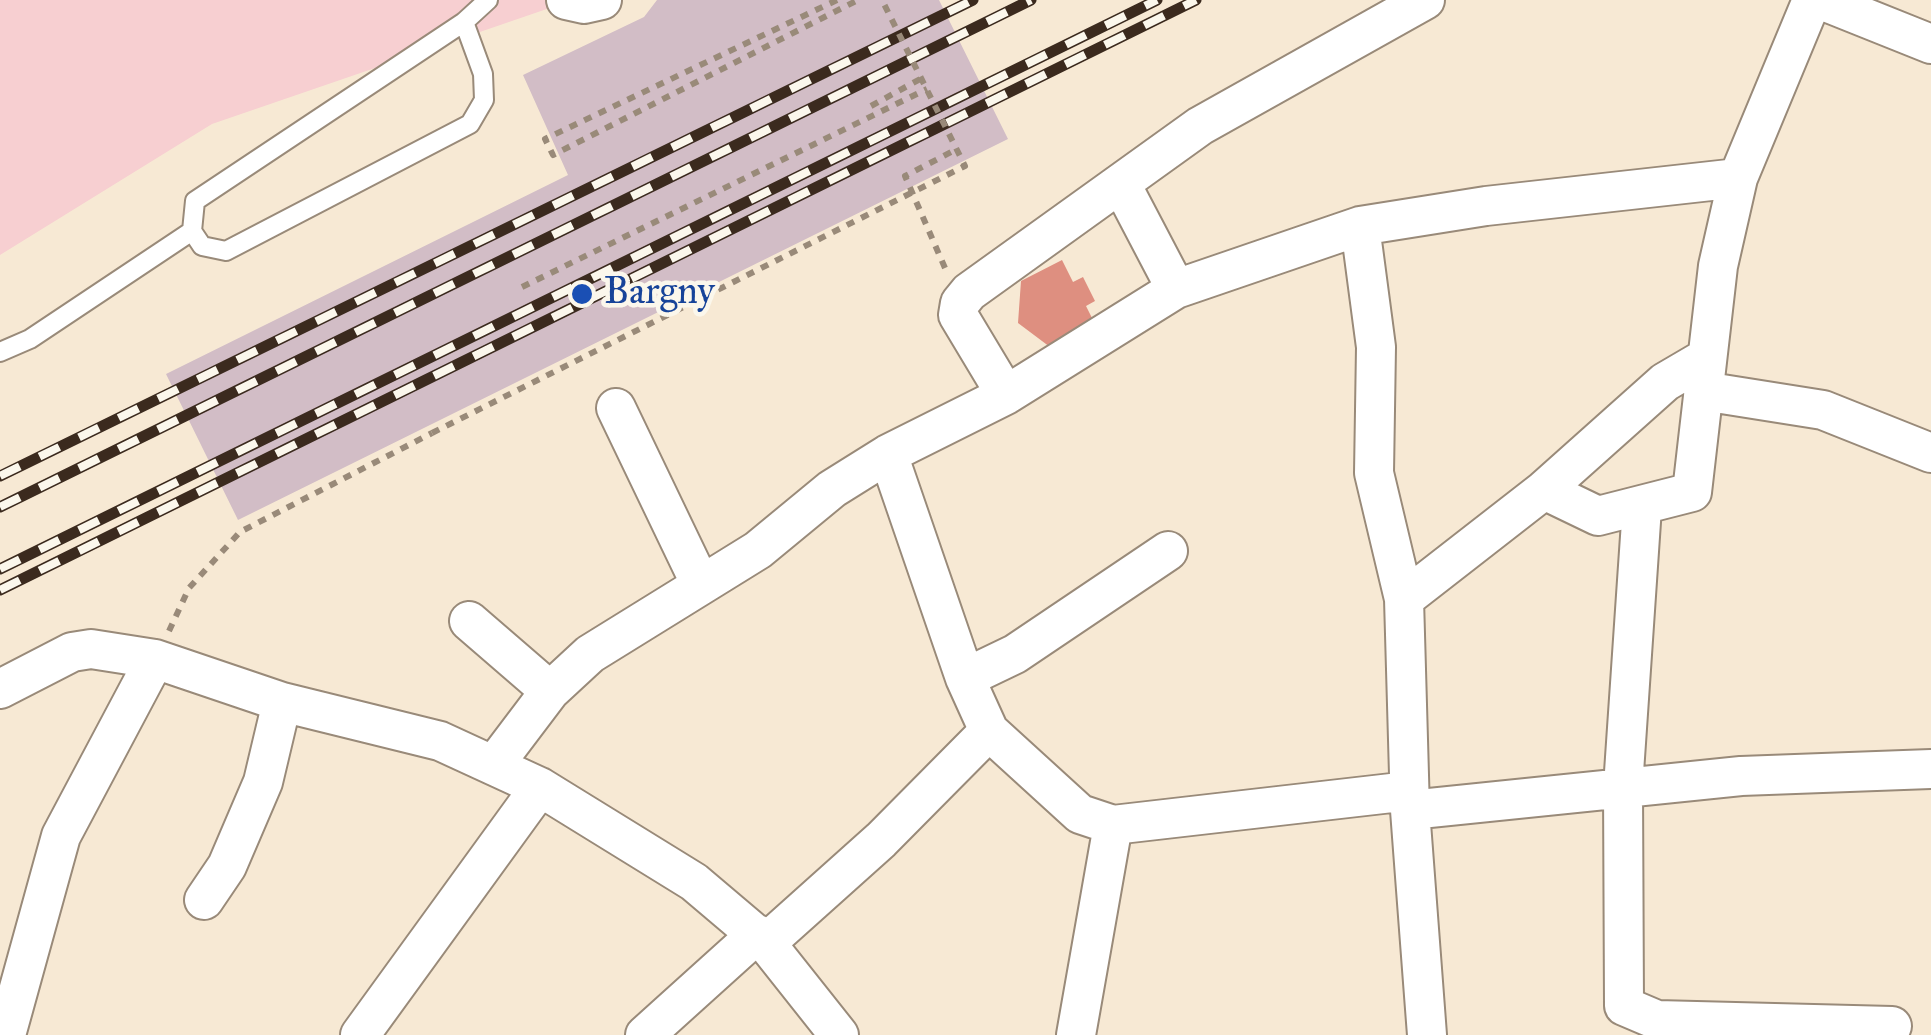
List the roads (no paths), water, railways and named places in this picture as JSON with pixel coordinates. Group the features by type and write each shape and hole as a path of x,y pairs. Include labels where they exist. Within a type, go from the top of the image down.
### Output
{"street":[{"path":"566,0 584,4 602,0"},
{"path":"1006,395 958,315 960,303 1200,126 1425,0"},
{"path":"1544,490 1598,516 1686,497 1696,484 1718,266 1738,178 1812,0"},
{"path":"1821,0 1931,44"},
{"path":"494,765 550,690 590,654 758,550 832,490 888,454 1006,395 1176,289 1360,226 1486,206 1738,178"},
{"path":"1120,184 1176,289"},
{"path":"1360,226 1376,347 1374,473 1404,599 1409,800 1427,1035"},
{"path":"1404,599 1544,490 1665,382 1705,374 1824,410 1931,453"},
{"path":"616,408 700,585"},
{"path":"888,454 965,678 989,731 1080,814 1112,825 1741,776 1931,769"},
{"path":"1642,506 1623,787 1624,1006 1656,1020 1734,1028 1892,1026"},
{"path":"965,678 1015,654 1168,551"},
{"path":"469,621 550,690"},
{"path":"0,689 72,652 90,650 155,659 282,702 440,742 540,787 694,882 762,938 839,1035"},
{"path":"6,1035 61,836 155,659"},
{"path":"204,900 227,866 263,782 282,702"},
{"path":"645,1035 881,840 989,731"},
{"path":"360,1035 540,787"},
{"path":"1076,1035 1112,825"}],"lane":[{"path":"464,22 483,74 484,100 470,124 226,251 202,246 192,232 195,201 464,22 488,0"},
{"path":"0,352 30,339 192,232"}],"railway":[{"path":"0,476 973,0"},
{"path":"0,507 1031,0"},
{"path":"0,569 1157,0"},
{"path":"0,590 1196,0"}],"place":[{"name":"Bargny","path":"582,294"}]}
